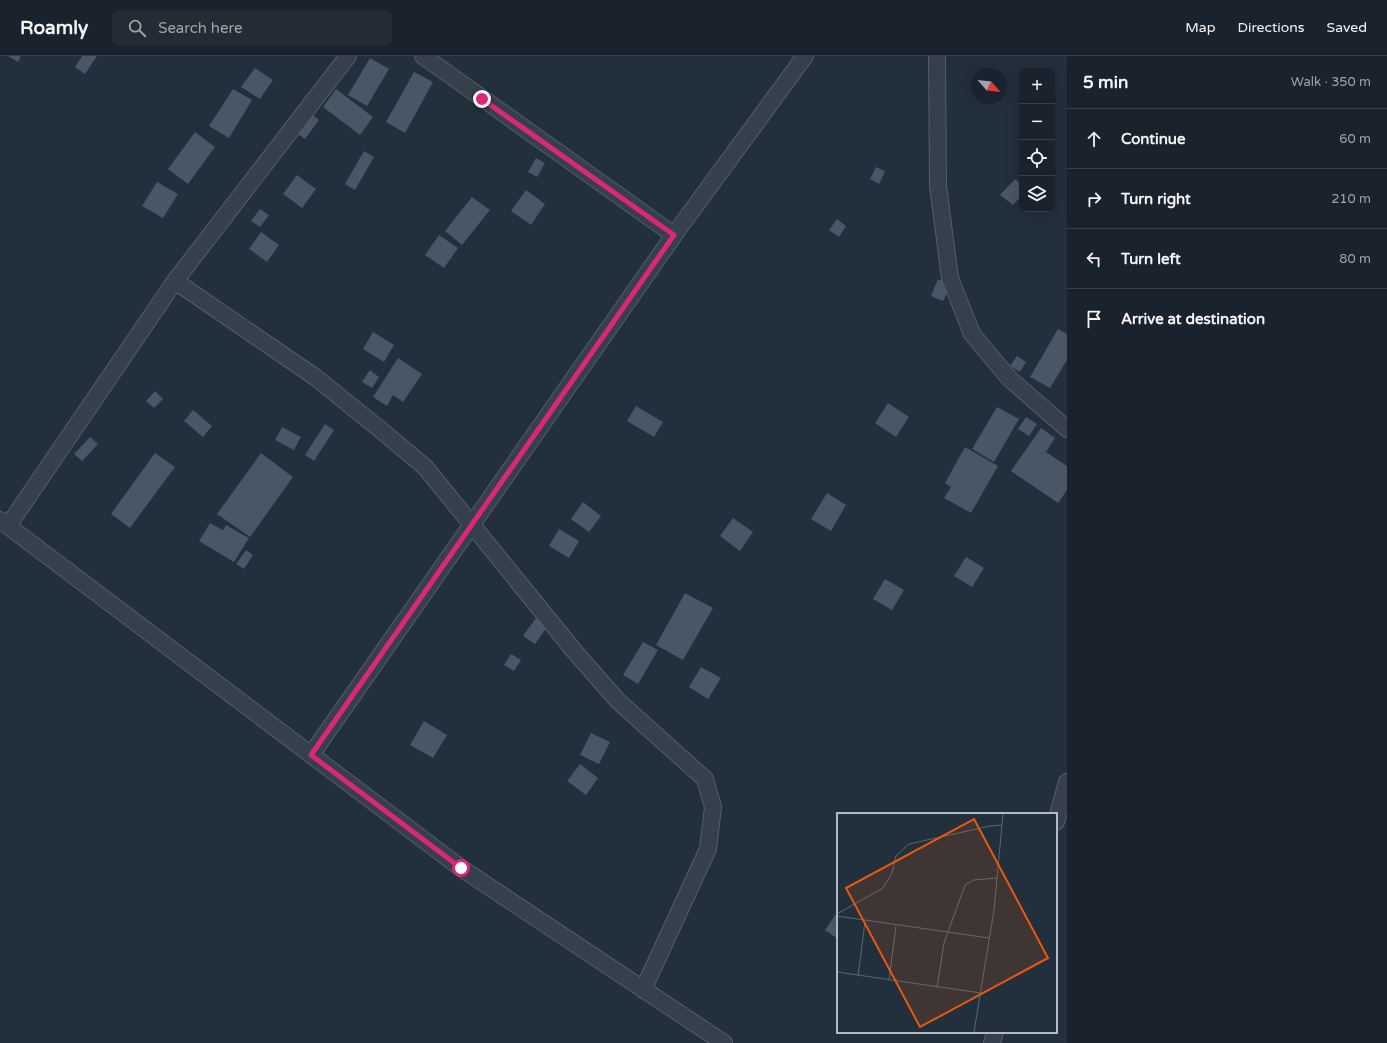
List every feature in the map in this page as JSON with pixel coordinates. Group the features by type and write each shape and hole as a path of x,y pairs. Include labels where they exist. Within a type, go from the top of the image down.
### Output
{"street":[{"path":"348,56 175,281 4,523 461,868 724,1043"},
{"path":"423,56 674,235"},
{"path":"937,56 938,186 950,278 972,334 1009,378 1067,429"},
{"path":"311,755 798,58"},
{"path":"175,281 315,377 425,468 575,652 618,701 705,779 713,807 708,849 643,990"},
{"path":"1057,818 1067,782"},
{"path":"992,1043 995,1033"}],"building":[{"path":"8,56 21,56 18,62"},
{"path":"82,56 97,56 85,74 75,67"},
{"path":"370,58 389,69 367,106 348,95"},
{"path":"255,68 273,80 260,99 241,87"},
{"path":"414,72 433,82 405,133 386,122"},
{"path":"233,89 252,100 229,138 209,126"},
{"path":"336,89 373,117 360,135 323,107"},
{"path":"309,112 319,120 305,139 295,132"},
{"path":"195,132 215,147 188,184 168,169"},
{"path":"364,151 374,157 355,190 345,184"},
{"path":"536,158 545,163 537,177 528,172"},
{"path":"876,167 885,171 879,184 870,179"},
{"path":"297,175 316,189 302,208 283,194"},
{"path":"1015,179 1019,182 1019,198 1013,205 1000,195"},
{"path":"157,182 178,194 163,218 142,206"},
{"path":"526,190 545,204 531,225 511,211"},
{"path":"472,197 490,210 462,245 445,231"},
{"path":"260,209 269,215 260,227 251,221"},
{"path":"837,219 846,226 839,237 829,230"},
{"path":"261,232 279,245 267,262 249,249"},
{"path":"439,235 458,248 444,268 425,255"},
{"path":"938,279 951,285 943,301 931,296"},
{"path":"1058,329 1067,334 1067,360 1050,388 1030,377"},
{"path":"373,332 394,345 384,362 363,349"},
{"path":"1017,356 1026,362 1020,372 1010,366"},
{"path":"398,358 422,374 403,402 393,395 387,406 373,397"},
{"path":"370,370 379,377 372,388 362,382"},
{"path":"155,391 163,399 154,408 146,401"},
{"path":"888,403 909,417 896,437 875,423"},
{"path":"636,406 663,422 654,437 627,421"},
{"path":"997,407 1019,419 994,462 972,449"},
{"path":"193,410 212,426 203,437 184,421"},
{"path":"1026,417 1037,424 1029,436 1018,429"},
{"path":"325,424 334,430 314,461 305,455"},
{"path":"282,427 301,437 294,450 275,440"},
{"path":"1041,428 1055,438 1046,452 1067,466 1067,490 1058,503 1011,471"},
{"path":"90,437 98,444 82,461 74,454"},
{"path":"965,447 998,466 971,513 944,498 951,487 945,483"},
{"path":"155,453 175,467 130,528 111,514"},
{"path":"261,453 293,477 250,537 217,514"},
{"path":"827,493 846,505 831,531 811,519"},
{"path":"583,502 601,516 589,532 571,519"},
{"path":"733,518 753,532 740,551 720,536"},
{"path":"210,523 223,530 226,525 249,538 234,562 199,541"},
{"path":"559,529 579,541 569,558 549,546"},
{"path":"246,550 253,555 244,569 236,564"},
{"path":"966,557 984,568 972,587 954,576"},
{"path":"885,579 904,590 892,610 873,599"},
{"path":"685,593 713,608 683,660 656,645"},
{"path":"538,615 550,623 535,644 523,636"},
{"path":"643,642 658,650 638,684 623,675"},
{"path":"511,654 521,660 514,671 504,665"},
{"path":"701,667 721,678 708,699 689,687"},
{"path":"424,721 447,735 433,758 410,745"},
{"path":"591,733 610,742 599,764 580,755"},
{"path":"580,764 598,778 586,795 567,781"},
{"path":"837,912 837,938 825,930"}],"route":[{"path":"461,868 311,755 674,235 482,99"}]}
